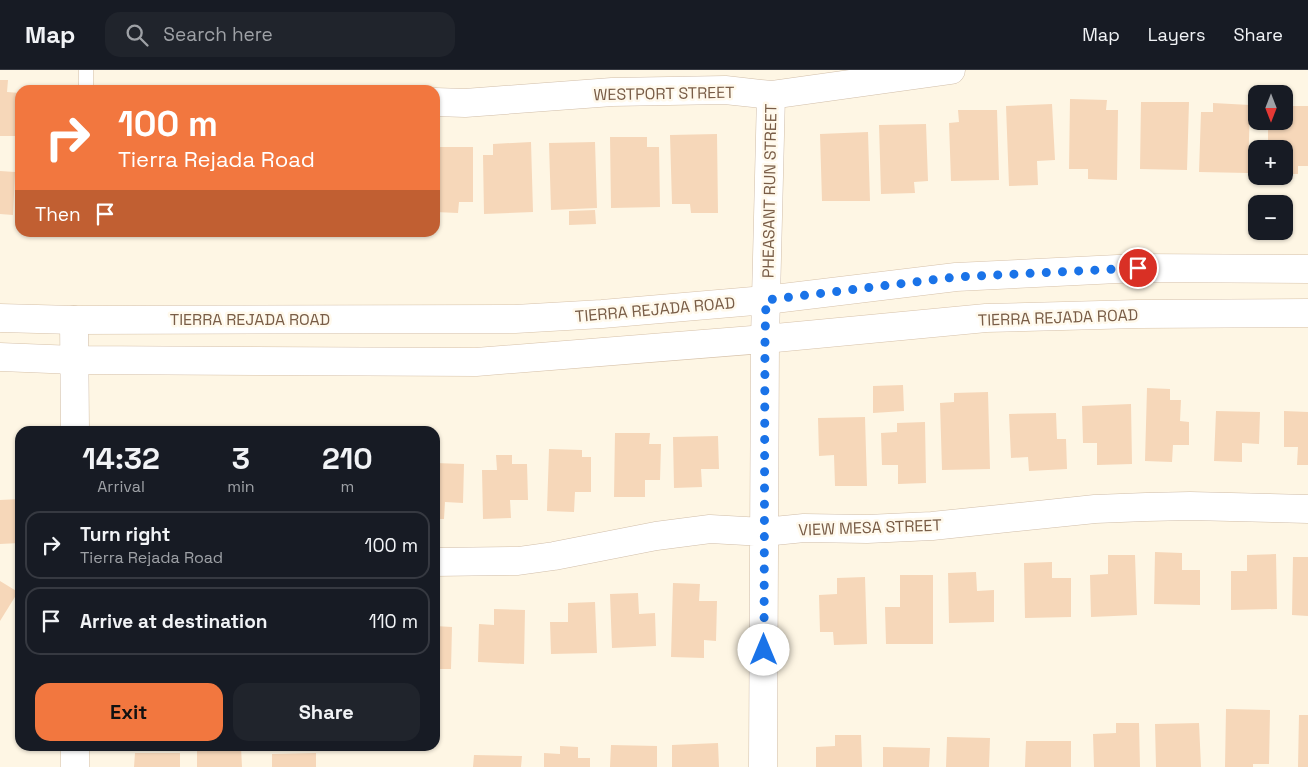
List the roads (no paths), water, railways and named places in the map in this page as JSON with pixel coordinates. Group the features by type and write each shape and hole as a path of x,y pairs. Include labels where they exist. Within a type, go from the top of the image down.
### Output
{"main road":[{"name":"WESTPORT STREET","path":"440,102 464,103 611,81 770,95 951,70"},
{"name":"PHEASANT RUN STREET","path":"763,767 765,339 770,95"},
{"name":"TIERRA REJADA ROAD","path":"0,318 74,320 515,319 602,314 766,300 956,277 1138,268 1308,269"},
{"name":"TIERRA REJADA ROAD","path":"0,357 75,360 476,362 765,339 986,318 1138,314 1308,313"},
{"path":"74,320 75,426"},
{"name":"VIEW MESA STREET","path":"440,562 518,561 656,536 710,530 764,532 804,528 868,530 932,526 1103,508 1190,506 1308,509"},
{"path":"75,751 75,767"}],"lane":[{"path":"86,70 86,85"}]}
